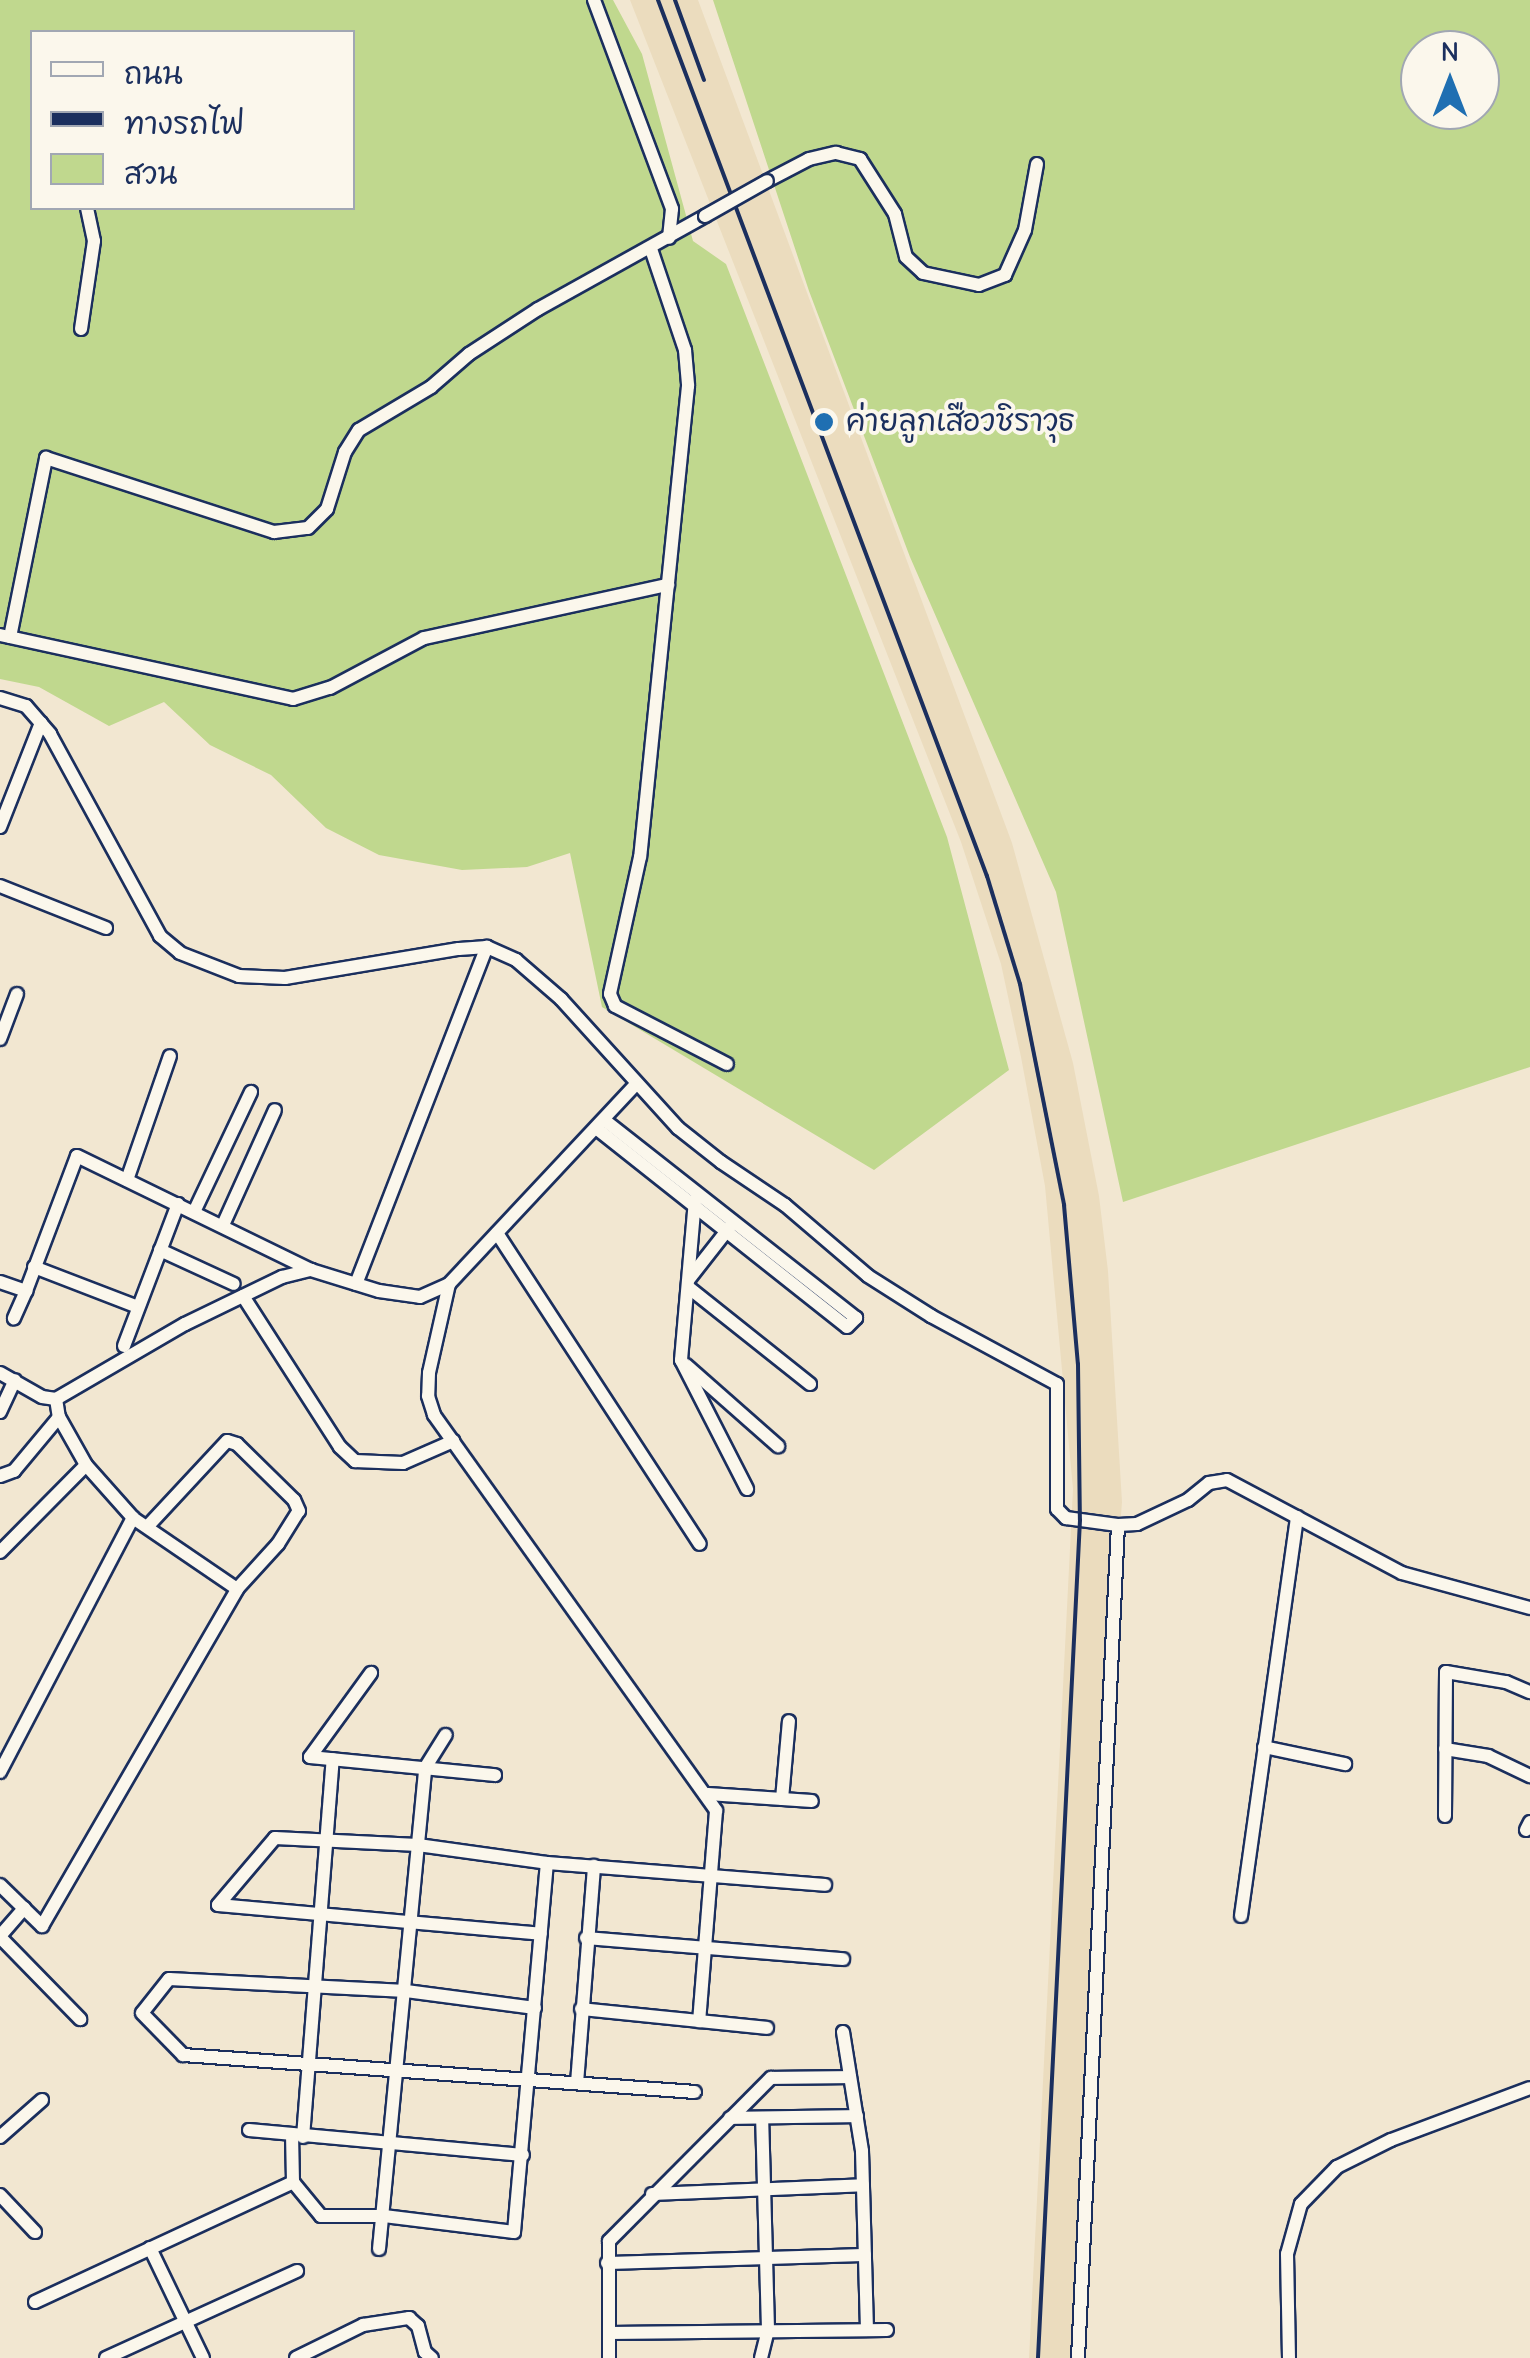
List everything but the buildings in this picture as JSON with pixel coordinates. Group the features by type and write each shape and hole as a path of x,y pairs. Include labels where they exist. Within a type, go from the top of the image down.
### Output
{"street":[{"path":"594,0 672,210 669,238"},
{"path":"668,585 424,638 330,688 293,699 5,636 46,458 274,532 308,528 327,509 345,452 358,430 431,387 469,354 538,309 809,158 836,152 860,159 894,214 906,256 923,273 980,285 1005,275 1025,230 1037,164"},
{"path":"81,330 94,242 87,210"},
{"path":"651,249 688,366 640,857 610,994 615,1006 727,1064"},
{"path":"0,698 26,706 41,723 114,847 160,936 205,966 240,976 286,978 487,947 516,960 561,999 678,1128 785,1205 868,1276 931,1316 1057,1384 1057,1508 1066,1518 1118,1526 1137,1524 1188,1500 1209,1483 1228,1480 1402,1574 1530,1608"},
{"path":"0,828 41,723"},
{"path":"0,886 106,928"},
{"path":"356,1284 487,947"},
{"path":"0,1039 17,994"},
{"path":"127,1180 170,1056"},
{"path":"14,1318 78,1156 311,1270 420,1297 449,1284 635,1085"},
{"path":"194,1212 252,1092"},
{"path":"224,1225 276,1110"},
{"path":"600,1124 797,1280"},
{"path":"696,1200 680,1360 747,1489"},
{"path":"124,1346 178,1204"},
{"path":"688,1284 730,1226"},
{"path":"497,1233 700,1544"},
{"path":"160,1250 239,1290 340,1447 355,1461 403,1463 453,1440"},
{"path":"34,1267 138,1307"},
{"path":"0,1373 42,1396 56,1399 239,1290 311,1270"},
{"path":"0,1282 26,1292"},
{"path":"449,1284 428,1373 428,1396 434,1415 708,1794 716,1811 699,2022"},
{"path":"688,1284 810,1384"},
{"path":"680,1360 778,1446"},
{"path":"0,1412 15,1380"},
{"path":"56,1399 59,1417 86,1465 133,1518 237,1589"},
{"path":"0,1476 14,1471 59,1417"},
{"path":"0,1885 42,1926 237,1589 278,1544 299,1511 294,1500 232,1442 220,1445 147,1527"},
{"path":"0,1552 86,1465"},
{"path":"1241,1916 1297,1517"},
{"path":"0,1772 133,1518"},
{"path":"1078,2358 1118,1526"},
{"path":"1445,1816 1446,1672 1506,1682 1530,1692"},
{"path":"370,1674 310,1757 495,1776"},
{"path":"782,1799 789,1721"},
{"path":"379,2249 399,2069 424,1768 446,1735"},
{"path":"1264,1748 1345,1764"},
{"path":"1446,1749 1488,1756 1530,1776"},
{"path":"333,1759 308,2063 293,2182 321,2216 384,2216 514,2232 547,1862"},
{"path":"708,1794 812,1801"},
{"path":"541,1934 412,1919 218,1905 275,1838 418,1845 547,1862 824,1885"},
{"path":"577,2082 594,1866"},
{"path":"24,1908 0,1936 80,2019"},
{"path":"586,1938 843,1959"},
{"path":"535,2008 406,1991 169,1979 142,2013 184,2055 695,2092"},
{"path":"581,2009 768,2028"},
{"path":"843,2032 857,2116 867,2330"},
{"path":"609,2358 609,2242 652,2194 771,2078 850,2077"},
{"path":"1289,2358 1287,2254 1301,2204 1337,2167 1391,2140 1530,2088"},
{"path":"0,2137 42,2100"},
{"path":"730,2118 857,2116"},
{"path":"761,2358 768,2329 762,2120"},
{"path":"249,2130 523,2155"},
{"path":"35,2302 293,2182"},
{"path":"652,2194 862,2184"},
{"path":"0,2194 35,2232"},
{"path":"150,2248 203,2358"},
{"path":"608,2264 864,2255"},
{"path":"106,2358 297,2271"},
{"path":"296,2358 363,2325 408,2318 418,2326 425,2352 432,2358"},
{"path":"609,2333 886,2330"}],"shaded area":[{"path":"630,0 698,0 1012,843 1073,1063 1099,1196 1108,1271 1122,1502 1095,1855 1072,2358 1029,2358 1073,1489 1045,1186 1021,1057 1001,964 961,842"}],"green space":[{"name":"ค่ายลูกเสือวชิราวุธ","path":"0,0 613,0 642,54 693,241 726,264 947,837 1009,1070 874,1170 602,1007 570,853 527,867 462,870 379,855 326,828 271,775 210,745 164,702 109,726 39,687 0,679"},
{"path":"713,0 1530,0 1530,1067 1123,1202 1056,892 910,557 809,291"}],"railway":[{"path":"658,0 987,876 1020,984 1064,1205 1078,1364 1080,1520 1038,2358"},
{"path":"675,0 704,80"}],"place":[{"name":"ค่ายลูกเสือวชิราวุธ","path":"824,422"}]}
